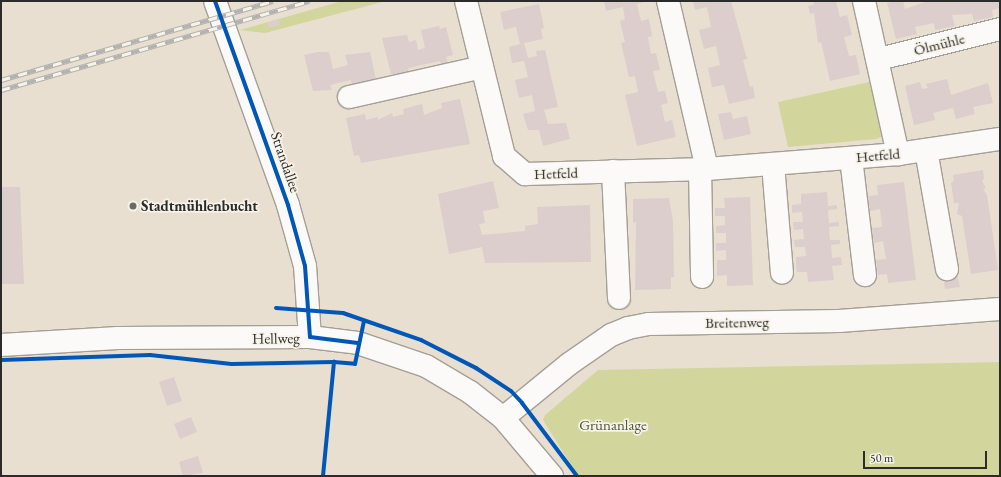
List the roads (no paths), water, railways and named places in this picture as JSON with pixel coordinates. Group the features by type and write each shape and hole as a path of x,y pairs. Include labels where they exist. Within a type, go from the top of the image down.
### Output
{"street":[{"name":"Strandallee","path":"215,1 271,150 292,220 305,266 310,337"},
{"name":"Hetfeld","path":"466,1 504,156 525,174 704,169 773,164 898,154 1000,139"},
{"path":"668,1 704,169 702,277"},
{"path":"864,1 898,154"},
{"name":"Ölmühle","path":"878,59 1000,29"},
{"path":"349,97 482,67"},
{"path":"926,150 947,269"},
{"path":"851,158 865,275"},
{"path":"773,164 782,273"},
{"path":"613,172 619,298"},
{"name":"Breitenweg","path":"503,418 569,364 611,335 628,328 649,324 839,321 1000,309"},
{"name":"Hellweg","path":"1,345 118,338 310,337 358,343 426,366 470,392 503,418 552,476"}],"railway":[{"path":"1,80 273,1"},
{"path":"1,90 309,1"}],"place":[{"name":"Stadtmühlenbucht","path":"133,206"}],"park label":[{"name":"Grünanlage","path":"613,425"}]}
